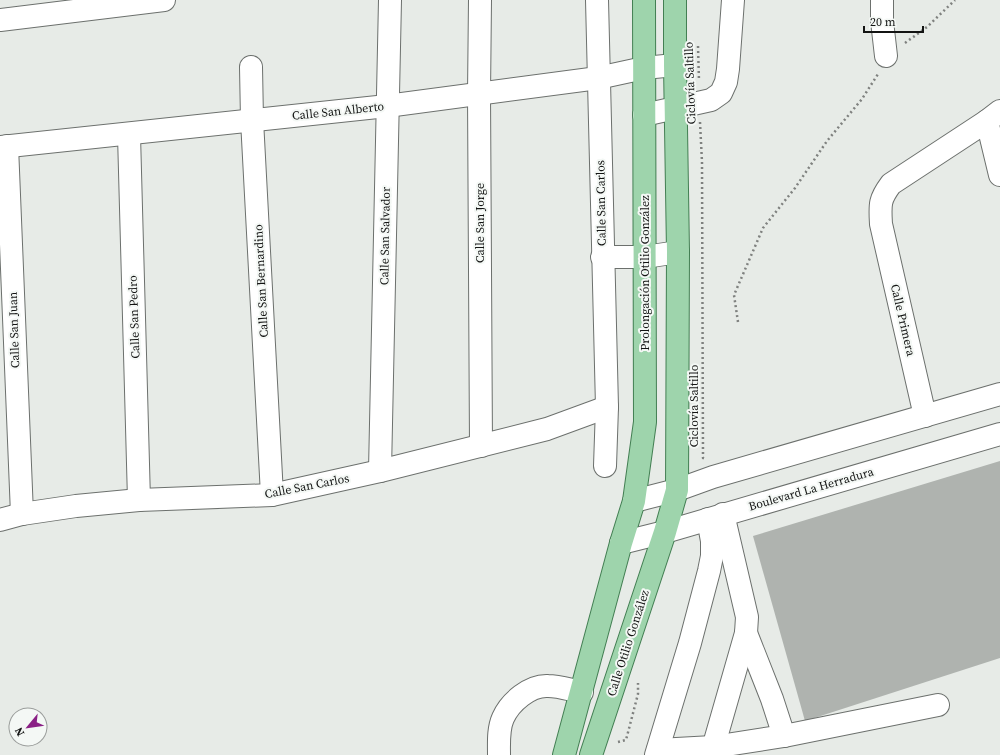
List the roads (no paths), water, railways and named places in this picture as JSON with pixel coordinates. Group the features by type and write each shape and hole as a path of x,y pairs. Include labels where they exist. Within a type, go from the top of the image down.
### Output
{"main road":[{"name":"Prolongación Otilio González","path":"621,542 634,501 645,422 644,0"},
{"path":"665,532 677,490 678,252 674,64 675,0"},
{"name":"Calle Otilio González","path":"591,755 665,532"},
{"path":"564,755 621,542"}],"street":[{"path":"0,20 140,1 164,0"},
{"name":"Calle San Salvador","path":"380,471 390,0"},
{"name":"Calle San Jorge","path":"480,0 481,446"},
{"name":"Calle San Carlos","path":"597,0 602,257 607,407 605,466"},
{"path":"644,115 700,104 721,93 726,82 733,0"},
{"path":"882,0 882,21 886,56"},
{"name":"Calle San Alberto","path":"4,147 387,106 598,78 644,68 674,64"},
{"name":"Calle San Bernardino","path":"251,67 252,120 272,495"},
{"path":"994,116 1000,175"},
{"name":"Calle Primera","path":"925,416 881,224 880,208 882,195 891,184 994,116"},
{"name":"Calle San Pedro","path":"128,134 139,500"},
{"name":"Calle San Juan","path":"4,147 22,514"},
{"path":"602,257 645,257 678,252"},
{"path":"634,501 677,490 713,477 1000,394"},
{"name":"Calle San Carlos","path":"0,520 22,514 76,506 139,500 272,495 380,471 547,429 607,407"},
{"name":"Boulevard La Herradura","path":"621,542 665,532 1000,434"},
{"path":"712,751 746,633 746,617 715,517"},
{"path":"715,517 712,556 709,571 690,643 657,752 712,751 938,705"},
{"path":"746,633 772,699 784,736"},
{"path":"499,755 499,736 503,719 510,706 521,697 533,688 548,685 582,692"}]}
